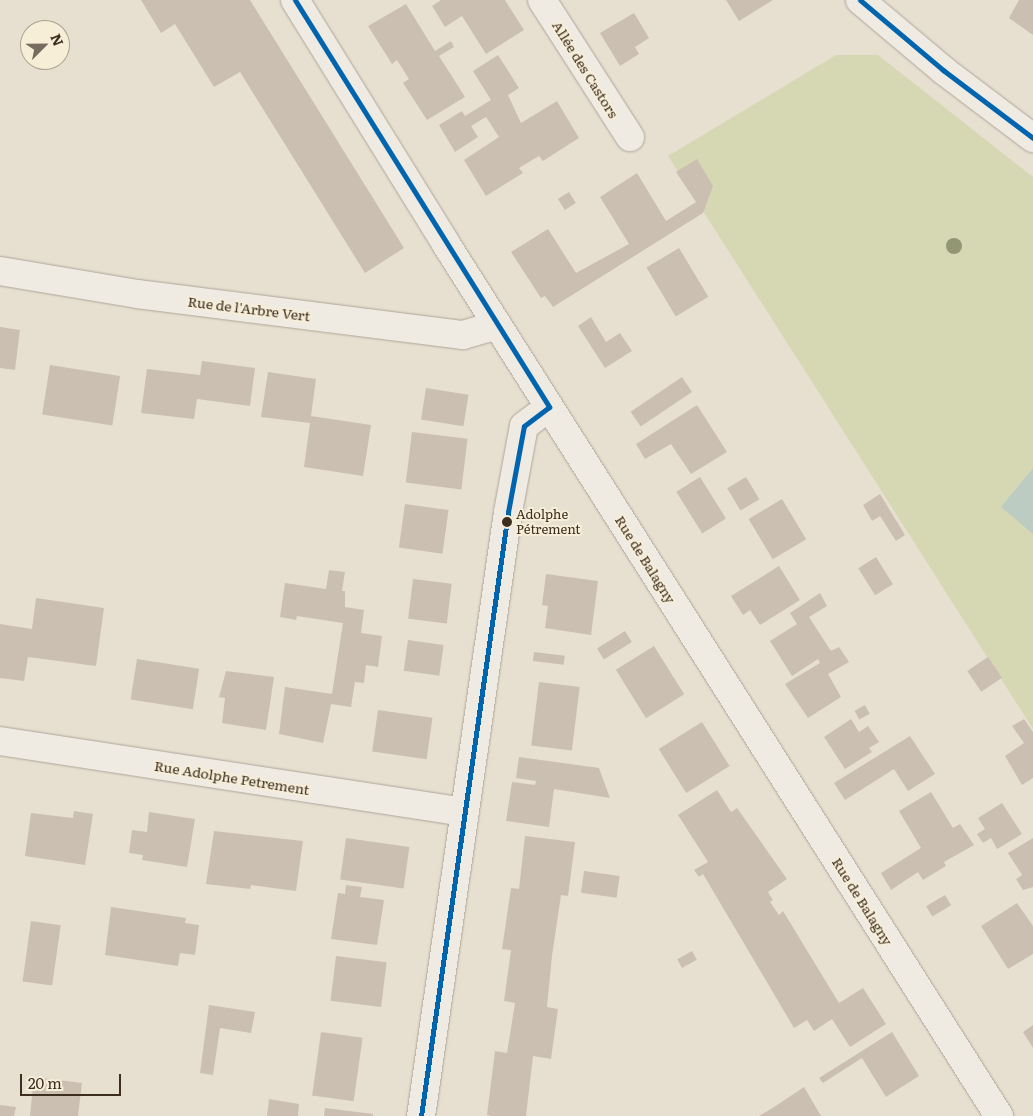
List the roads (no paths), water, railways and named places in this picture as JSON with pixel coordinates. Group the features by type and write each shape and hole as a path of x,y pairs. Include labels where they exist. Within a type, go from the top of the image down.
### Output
{"street":[{"name":"Rue de Balagny","path":"296,0 549,407 999,1116"},
{"name":"Allée des Castors","path":"542,0 630,137"},
{"path":"861,0 943,70 1033,138"},
{"name":"Rue de l'Arbre Vert","path":"0,271 136,294 463,335 498,325"},
{"path":"421,1116 508,512 524,426 549,407"},
{"name":"Rue Adolphe Petrement","path":"0,741 465,812"}],"place":[{"name":"Adolphe Pétrement","path":"507,522"}]}
